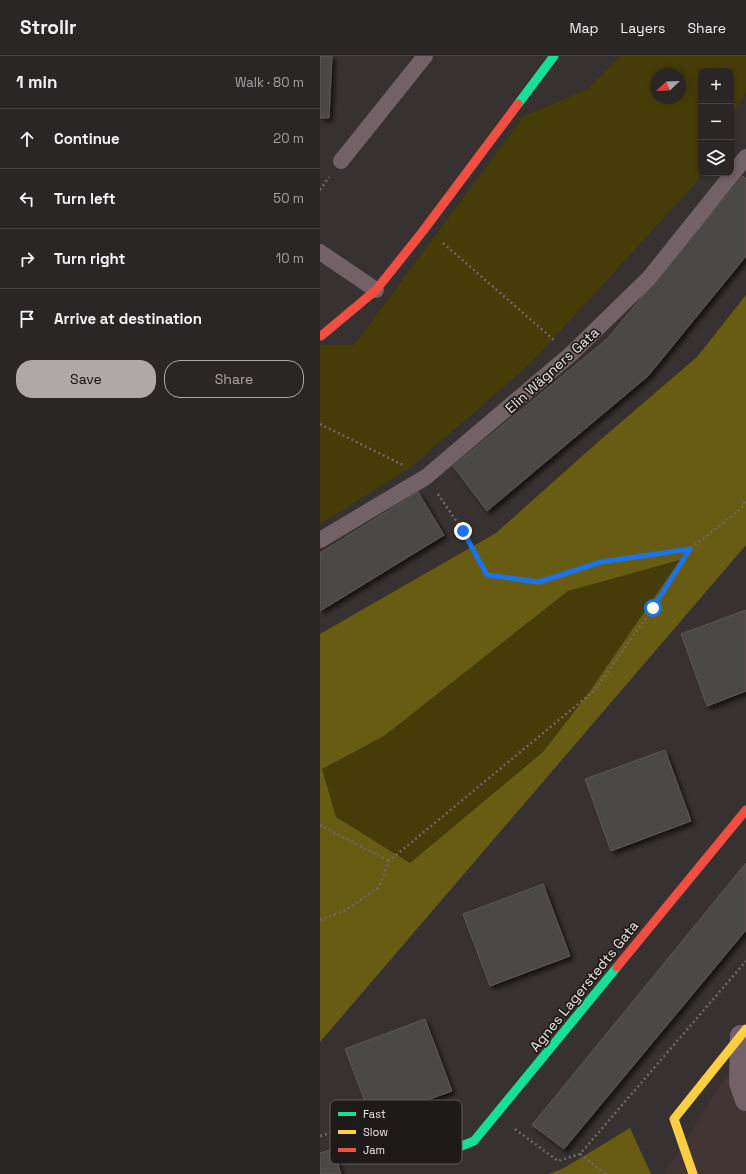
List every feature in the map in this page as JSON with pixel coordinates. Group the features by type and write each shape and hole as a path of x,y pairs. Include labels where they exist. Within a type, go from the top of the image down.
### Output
{"street":[{"path":"321,336 376,290 423,231 554,56"},
{"name":"Agnes Lagerstedts Gata","path":"462,1146 474,1141 746,810"},
{"path":"743,1032 740,1083 746,1100"},
{"path":"693,1174 674,1120 743,1032"}],"lane":[{"path":"341,161 425,56"},
{"name":"Elin Wägners Gata","path":"320,540 426,477 571,354 650,278 746,157"},
{"path":"320,252 376,290"}],"path":[{"path":"447,245 571,354"},
{"path":"320,920 346,910 379,887 388,861 594,690 653,608 690,549 742,508 746,499"},
{"path":"742,508 746,511"},
{"path":"463,531 487,575 539,582 601,562 690,549"},
{"path":"320,825 388,861"},
{"path":"495,1115 558,1161 580,1154 746,961"},
{"path":"320,1136 330,1133"},
{"path":"580,1154 606,1174"}],"shaded area":[{"path":"620,56 746,56 746,92 734,112 734,68 698,68 699,176 695,184 531,363 410,468 320,524 320,345 354,345 524,116 588,89"},
{"path":"746,295 746,545 320,1042 320,634 496,533 598,442 697,357","holes":["680,560 590,691 543,752 410,863 336,817 322,769 384,736 568,591"]},
{"path":"681,560 590,691 543,752 410,863 336,817 321,769 384,736 568,591"},
{"path":"746,1045 746,1174 664,1174"},
{"path":"630,1128 651,1174 549,1174 564,1168"}],"building":[{"path":"320,56 332,56 329,118 320,118"},
{"path":"743,176 746,179 746,256 648,376 487,511 453,466 607,339"},
{"path":"418,492 444,535 320,611 320,553"},
{"path":"746,610 746,691 707,706 681,634"},
{"path":"665,750 691,821 611,851 585,779"},
{"path":"746,863 746,930 564,1149 532,1125"},
{"path":"543,884 570,956 490,986 463,914"},
{"path":"425,1019 452,1091 427,1100 364,1100 345,1049"},
{"path":"330,1150 330,1164 338,1164 341,1174 320,1174 320,1153"}],"traffic: fast":[{"path":"518,104 554,56"},
{"path":"462,1146 474,1141 617,967"}],"traffic: slow":[{"path":"693,1174 674,1119 746,1029"}],"traffic: jam":[{"path":"321,336 376,290 423,231 518,104"},
{"path":"617,967 746,810"}],"route":[{"path":"463,531 487,575 539,582 601,562 690,549 653,608"}]}
